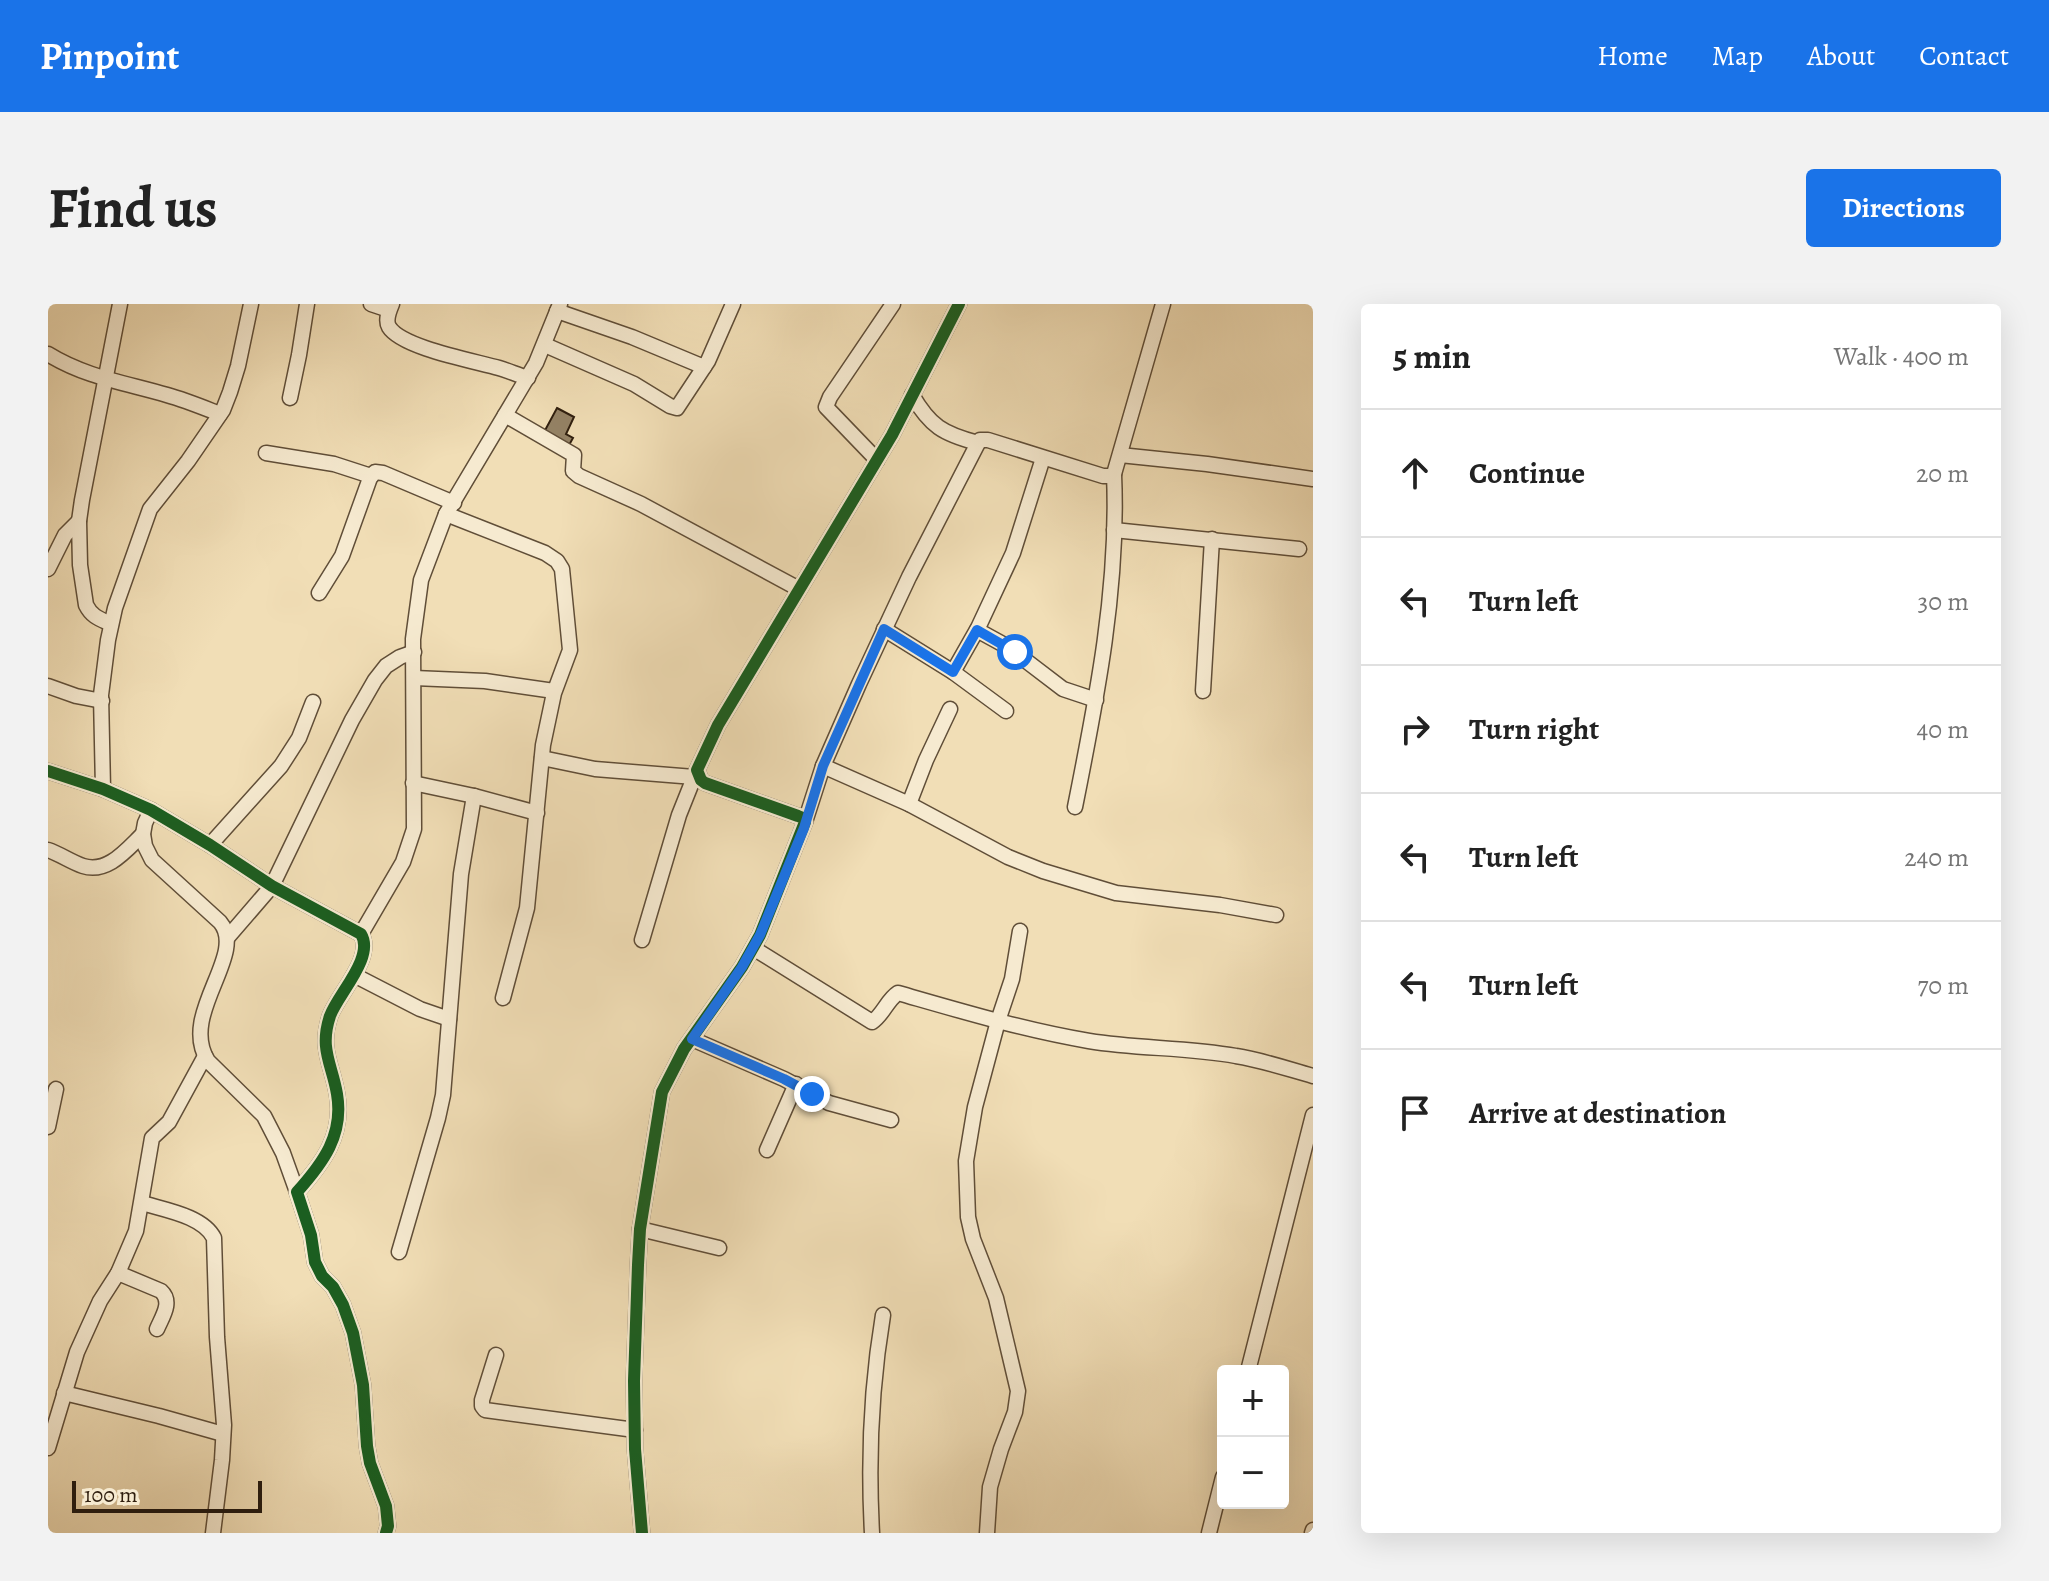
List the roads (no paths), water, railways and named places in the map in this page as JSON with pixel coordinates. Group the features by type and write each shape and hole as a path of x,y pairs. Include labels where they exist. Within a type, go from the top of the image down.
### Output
{"street":[{"path":"111,624 96,618 86,605 80,565 79,521 120,304"},
{"path":"103,789 103,677 111,624 150,509 188,461 220,414 230,392 251,304"},
{"path":"290,398 307,304"},
{"path":"371,304 391,307 388,325 406,340 528,378"},
{"path":"545,345 634,384 677,408 704,367 733,304"},
{"path":"877,460 826,407 893,304"},
{"path":"642,940 679,815 718,725 892,435 959,304"},
{"path":"1075,807 1105,644 1114,530 1114,474 1163,304"},
{"path":"361,934 403,862 411,842 415,817 414,652 421,580 450,508 528,378 545,345 558,308 704,367"},
{"path":"48,354 77,370 180,398 220,414"},
{"path":"912,395 923,412 942,431 978,443"},
{"path":"505,415 574,455 573,471 579,476 641,504 799,589"},
{"path":"642,1533 634,1381 640,1229 662,1092 669,1076 753,948 805,822 823,766 884,629 980,440 1103,476 1114,474"},
{"path":"266,453 334,464 371,476"},
{"path":"1120,455 1313,479"},
{"path":"953,672 977,630 1013,553 1043,458"},
{"path":"319,593 342,556 375,472 383,473 545,553 561,565 570,650 547,719 527,908 503,998"},
{"path":"48,569 65,535 79,521"},
{"path":"1114,530 1299,549"},
{"path":"1203,691 1212,539"},
{"path":"884,629 953,672 1006,711"},
{"path":"977,630 1008,647 1063,689 1096,700"},
{"path":"228,937 272,886 352,720 375,680 386,666 414,652"},
{"path":"414,678 475,680 554,691"},
{"path":"48,686 102,701"},
{"path":"210,845 281,766 299,738 313,702"},
{"path":"909,804 950,709"},
{"path":"542,758 595,769 696,774 705,783 798,816 805,822"},
{"path":"823,766 909,804 1022,863 1085,884 1116,893 1276,915"},
{"path":"48,771 103,789 151,810 272,886 361,934 365,946 354,975 331,1014 326,1036 326,1054 337,1095 338,1117 334,1139 321,1166 297,1192"},
{"path":"413,783 537,813"},
{"path":"399,1252 441,1107 461,874 474,796"},
{"path":"151,810 143,834 152,860 226,929 227,947 200,1030 202,1051 264,1116 283,1153 297,1192 311,1235 315,1262 343,1305 353,1333 363,1385 370,1463 386,1506 386,1533"},
{"path":"48,850 95,868 116,859 143,834"},
{"path":"987,1533 990,1487 1015,1412 1018,1391 996,1298 973,1239 968,1217 966,1161 975,1107 1012,979 1020,931"},
{"path":"753,948 869,1021 875,1021 898,993 998,1021 1091,1041 1237,1056 1313,1076"},
{"path":"354,975 420,1009 449,1019"},
{"path":"692,1039 796,1084 829,1103 891,1120"},
{"path":"48,1448 77,1352 136,1231 152,1138 169,1122 205,1056"},
{"path":"767,1150 796,1084"},
{"path":"48,1127 56,1089"},
{"path":"1250,1365 1313,1115"},
{"path":"142,1203 200,1222 214,1238 223,1434 213,1533"},
{"path":"640,1229 719,1248"},
{"path":"118,1273 165,1294 167,1303 157,1329"},
{"path":"872,1533 873,1394 883,1315"},
{"path":"496,1355 482,1400 485,1410 635,1430"},
{"path":"64,1393 223,1434"},
{"path":"1209,1533 1217,1501"}]}
